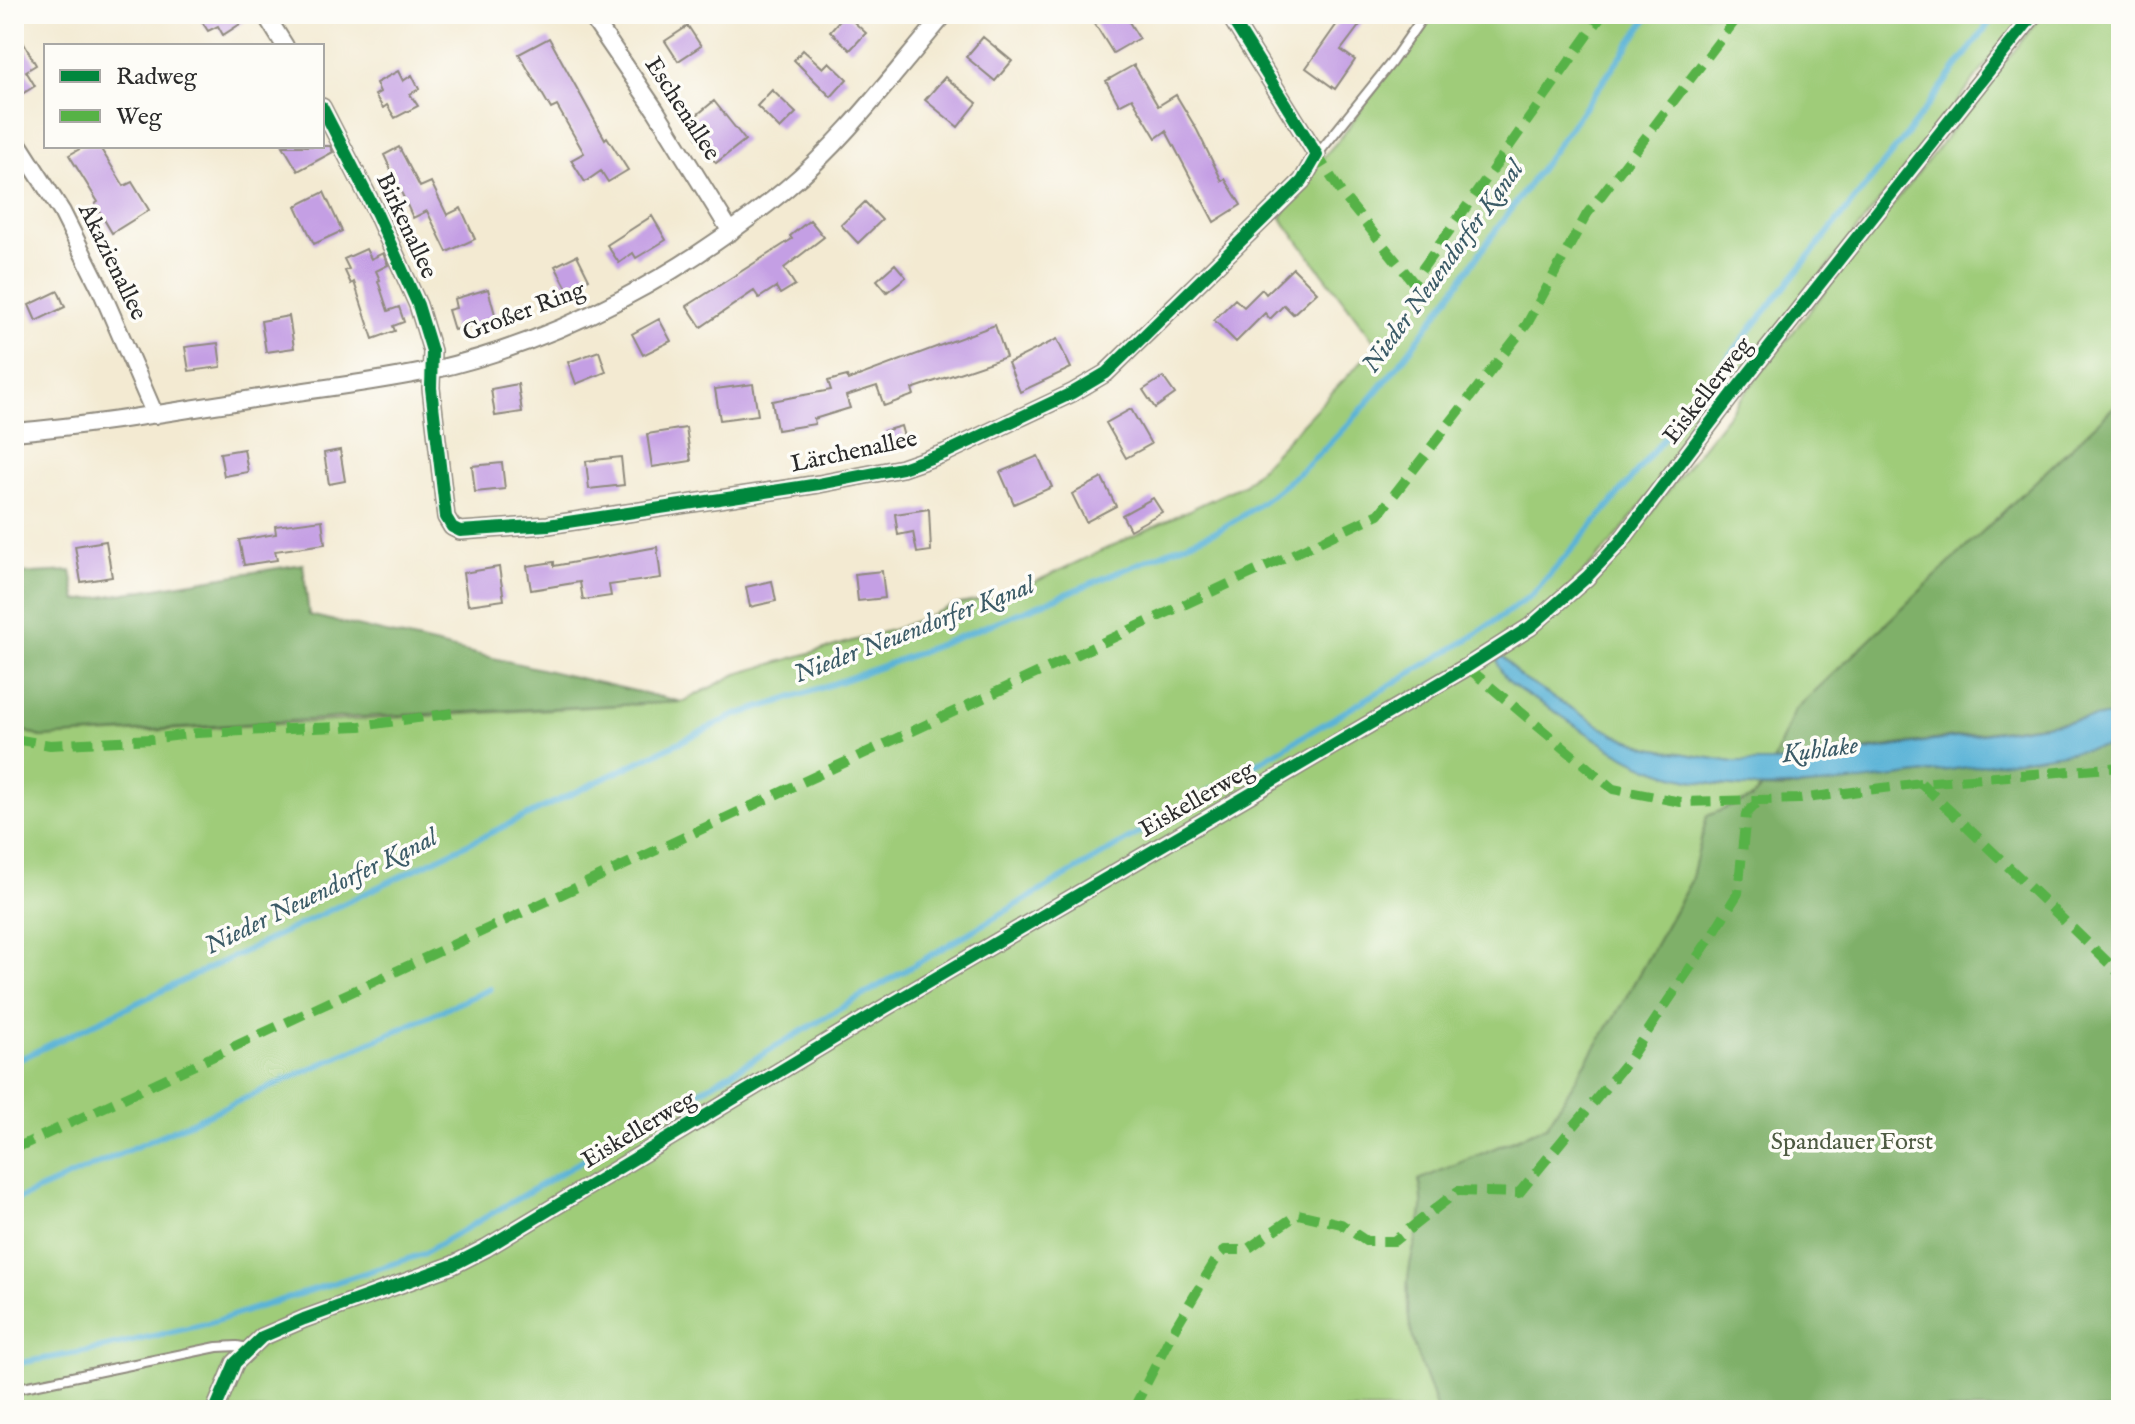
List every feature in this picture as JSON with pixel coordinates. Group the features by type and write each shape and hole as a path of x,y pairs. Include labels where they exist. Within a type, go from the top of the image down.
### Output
{"street":[{"path":"265,14 284,44"},
{"name":"Eschenallee","path":"590,14 656,111 731,232"},
{"name":"Großer Ring","path":"14,432 155,415 434,369 559,329 680,267 788,187 844,131 945,14"},
{"path":"1229,14 1317,155"},
{"name":"Eiskellerweg","path":"215,1410 235,1363 262,1337 453,1265 486,1248 1530,627 1587,577 1620,542 1734,392 2034,14"},
{"name":"Birkenallee","path":"324,111 377,214 418,305 432,351 434,369"},
{"name":"Akazienallee","path":"14,137 62,212 101,290 155,415"},
{"name":"Lärchenallee","path":"434,369 431,388 446,517 452,527 460,531 548,525 819,484 902,468 945,453 1041,408 1106,373 1302,181 1317,155"}],"lane":[{"path":"1317,155 1391,63 1425,14"},
{"path":"14,1389 217,1347 248,1348"}],"green space":[{"path":"1431,14 2026,14 1613,541 1516,644 1579,598 1624,547 2043,14 2121,14 2121,400 1795,710 1773,762 1733,762 1650,748 1614,734 1520,677 1502,656 1521,690 1623,755 1671,774 1717,785 1762,788 1751,799 1707,816 1691,881 1625,999 1547,1126 1419,1180 1422,1204 1409,1272 1408,1308 1414,1342 1437,1410 14,1410 14,727 41,737 682,702 737,674 898,628 955,605 1009,594 1245,484 1377,345 1281,218 1302,181 1342,136"},
{"path":"2121,400 2121,714 1773,762 1795,710"},
{"path":"303,564 309,615 682,702 339,718 41,737 14,727 14,574 71,571 77,601"},
{"name":"Spandauer Forst","path":"2121,744 2121,1410 1437,1410 1414,1344 1409,1317 1408,1276 1422,1204 1419,1180 1547,1126 1625,999 1691,881 1707,816 1751,799 1762,788 1780,789 1912,775"}],"water":[{"path":"1502,656 1520,677 1614,734 1650,748 1733,762 1809,759 2121,714 2121,744 1841,783 1785,787 1729,786 1674,776 1623,755 1511,684 1504,677 1497,660"}],"building":[{"path":"197,14 254,15 223,35 218,26 208,31"},
{"path":"845,14 866,33 850,50 830,31"},
{"path":"1113,14 1124,14 1139,38 1113,53 1095,24"},
{"path":"1344,14 1368,14 1341,50 1355,60 1335,89 1306,68"},
{"path":"14,26 36,65 26,71 35,86 14,99"},
{"path":"688,26 701,46 678,61 665,41"},
{"path":"983,37 1012,61 995,81 966,57"},
{"path":"549,38 605,139 607,137 628,170 608,182 601,171 585,182 571,160 584,153 557,106 551,109 519,54"},
{"path":"803,50 823,68 829,62 847,79 831,97 794,60"},
{"path":"1134,65 1158,106 1176,95 1222,181 1225,179 1241,205 1214,222 1166,131 1156,138 1132,98 1119,105 1106,81"},
{"path":"398,71 403,81 412,75 419,89 410,94 418,106 395,118 387,105 383,108 375,95 380,92 376,83"},
{"path":"945,77 977,103 958,127 925,100"},
{"path":"772,90 796,113 780,129 757,106"},
{"path":"714,101 745,140 716,163 696,137 703,132 692,119"},
{"path":"330,146 333,152 298,171 284,148"},
{"path":"399,147 420,187 431,182 447,215 461,208 475,239 447,252 427,211 413,218 384,155"},
{"path":"81,148 100,148 124,186 132,182 149,210 112,233 95,204 98,202 69,155"},
{"path":"324,192 342,231 314,244 296,206"},
{"path":"865,202 882,220 858,243 841,225"},
{"path":"652,216 666,240 636,258 633,253 619,263 607,245"},
{"path":"810,220 824,237 784,268 795,285 780,294 776,287 759,298 754,291 701,327 687,306 792,239 790,236"},
{"path":"366,249 371,259 383,253 388,265 376,271 378,281 388,311 399,307 404,322 393,326 395,331 373,339 354,282 351,284 345,271 349,269 344,259"},
{"path":"577,255 589,279 568,290 555,266"},
{"path":"895,264 906,277 887,292 877,280"},
{"path":"1293,268 1317,292 1293,314 1284,305 1270,319 1265,313 1236,342 1214,320 1235,299 1244,307 1262,289 1266,294"},
{"path":"488,289 496,318 454,330 448,310 456,308 454,299"},
{"path":"58,291 65,307 36,321 29,305"},
{"path":"289,316 294,348 266,352 261,321"},
{"path":"659,319 671,341 643,355 632,334"},
{"path":"995,325 1006,357 912,389 914,395 884,406 877,386 846,396 850,408 814,419 815,424 777,430 772,401 831,390 828,381 847,376 848,380"},
{"path":"1057,339 1071,368 1020,392 1008,363"},
{"path":"218,343 221,367 189,371 185,347"},
{"path":"599,351 606,372 576,384 568,362"},
{"path":"1163,377 1175,394 1155,408 1143,390"},
{"path":"518,384 522,412 495,416 491,389"},
{"path":"753,384 758,415 720,420 715,389"},
{"path":"1131,409 1151,444 1126,458 1106,423"},
{"path":"901,426 906,444 889,449 884,431"},
{"path":"686,428 691,461 652,467 647,434"},
{"path":"244,449 248,472 224,476 220,453"},
{"path":"340,450 345,481 329,484 324,453"},
{"path":"1038,456 1052,487 1014,504 1000,472"},
{"path":"621,457 624,485 589,489 586,461"},
{"path":"502,463 505,489 475,492 472,466"},
{"path":"1102,478 1116,506 1086,522 1072,494"},
{"path":"1153,498 1162,512 1130,530 1122,515"},
{"path":"929,509 931,551 917,553 913,532 898,535 895,514"},
{"path":"322,520 325,544 275,551 277,560 244,565 239,540 276,534 275,526"},
{"path":"106,541 112,577 81,582 75,546"},
{"path":"657,547 661,578 609,585 611,596 583,600 580,582 531,590 527,566 554,562 554,566"},
{"path":"499,567 504,600 468,605 463,573"},
{"path":"882,571 885,598 858,601 855,574"},
{"path":"772,581 776,601 750,607 746,587"}],"waterway":[{"name":"Nieder Neuendorfer Kanal","path":"14,1062 736,715 920,652 1219,530 1262,502 1302,470 1372,397 1435,317 1650,14"},
{"path":"14,1364 89,1351 210,1323 423,1254 1472,637 1533,594 1616,498 1900,143 1996,14"},
{"path":"14,1201 490,989"}],"marked path":[{"path":"1314,150 1342,194 1413,282 1603,14"},
{"path":"14,1149 1379,514 1527,324 1587,214 1740,14"},
{"path":"1467,667 1613,789 1681,802 1799,799 1921,783 2121,767"},
{"path":"14,739 50,745 151,739 197,733 360,726 461,712"},
{"path":"1921,783 2121,975"},
{"path":"1133,1410 1172,1333 1217,1258 1225,1250 1246,1250 1298,1214 1341,1224 1366,1241 1394,1241 1458,1191 1519,1193 1630,1058 1738,893 1746,814 1761,799"}],"cycle path":[{"path":"324,111 377,214 418,305 432,351 431,388 446,517 452,527 460,531 548,525 819,484 902,468 945,453 1072,393 1106,373 1302,181 1317,155 1229,14"},
{"path":"215,1410 235,1363 262,1337 453,1265 486,1248 886,1007 1467,667 1530,627 1587,577 1620,542 1734,392 2034,14"}],"water label":[{"name":"Kuhlake","path":"1820,750"}]}
